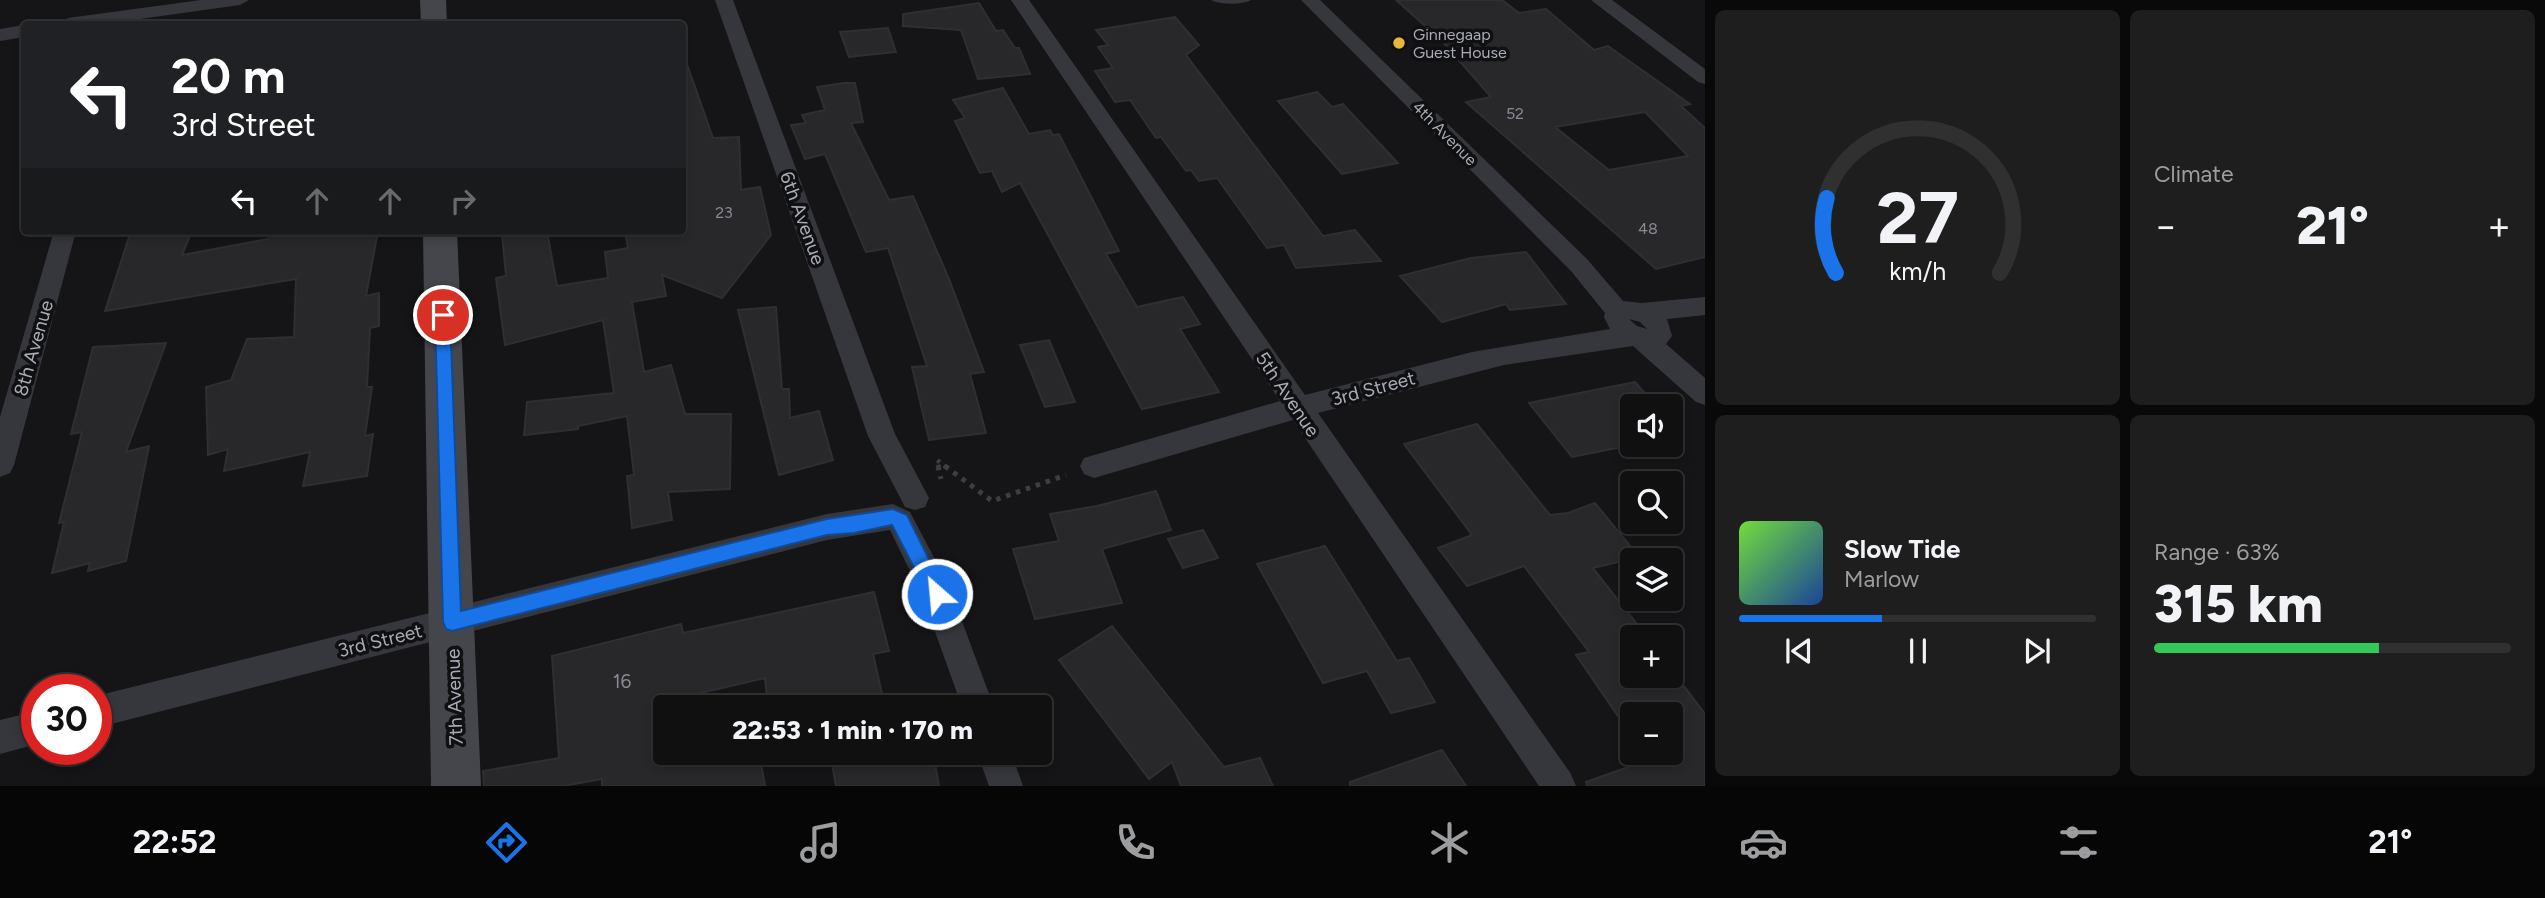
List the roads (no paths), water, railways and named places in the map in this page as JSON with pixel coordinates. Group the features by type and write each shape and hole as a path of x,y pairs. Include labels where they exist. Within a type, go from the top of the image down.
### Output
{"street":[{"path":"79,21 127,8 240,0"},
{"path":"433,0 433,21"},
{"name":"6th Avenue","path":"724,0 882,436 901,508 937,594 974,695"},
{"name":"5th Avenue","path":"1020,0 1297,408 1559,786"},
{"name":"4th Avenue","path":"1310,0 1628,313 1652,317 1650,336"},
{"path":"1600,0 1705,78"},
{"path":"0,35 21,32"},
{"name":"8th Avenue","path":"0,465 64,235"},
{"name":"7th Avenue","path":"440,235 456,786"},
{"name":"3rd Street","path":"1573,341 1628,313 1704,306"},
{"name":"3rd Street","path":"1094,466 1479,360 1573,341 1650,336 1704,306"},
{"path":"1650,336 1705,393"},
{"name":"3rd Street","path":"112,708 827,527 854,525 901,508"},
{"path":"0,737 21,731"},
{"path":"999,765 1006,786"}],"lane":[{"path":"1216,0 1246,0"}],"place":[{"name":"Ginnegaap Guest House","path":"1399,43"}]}
